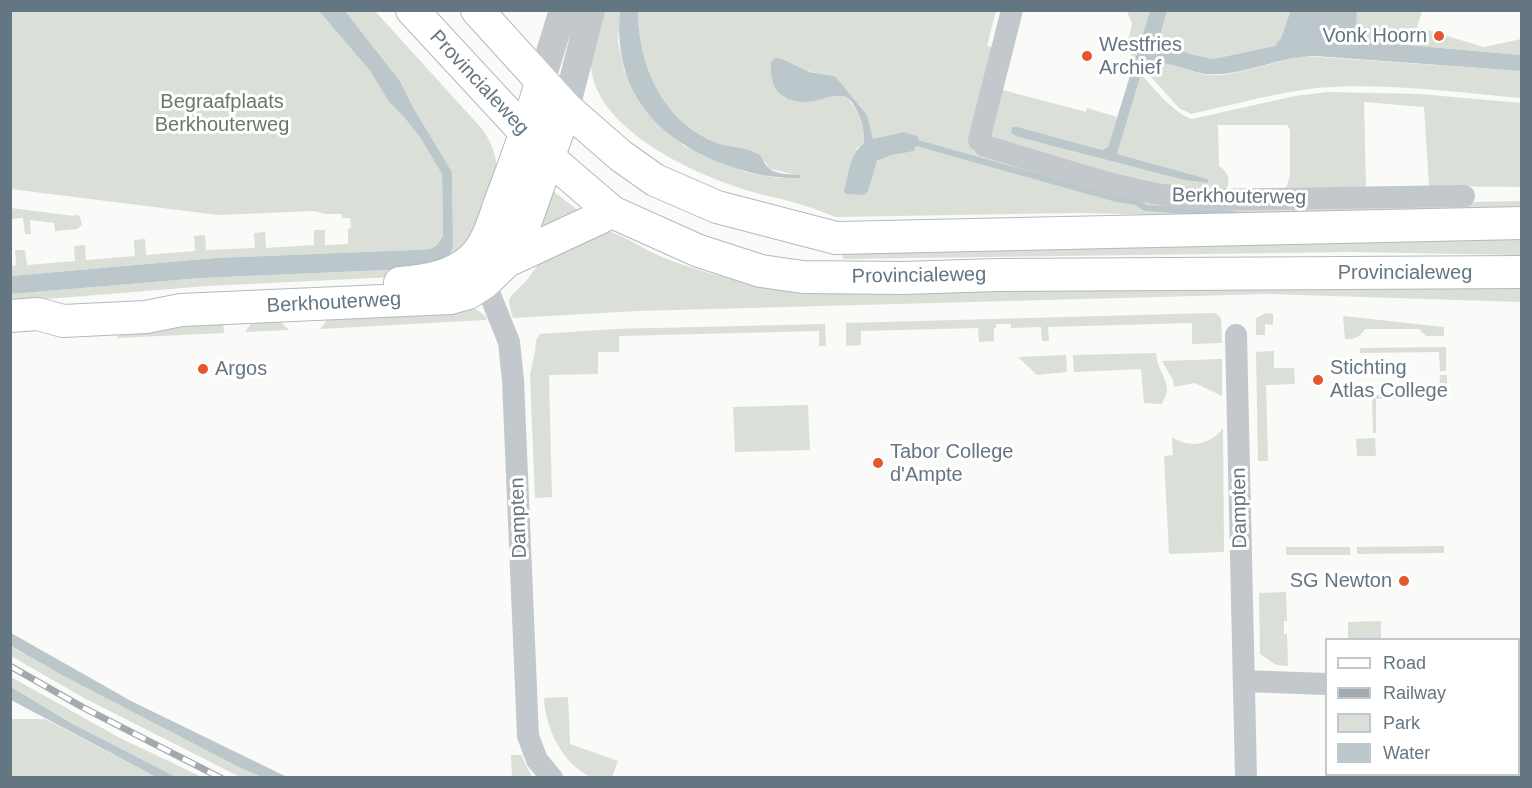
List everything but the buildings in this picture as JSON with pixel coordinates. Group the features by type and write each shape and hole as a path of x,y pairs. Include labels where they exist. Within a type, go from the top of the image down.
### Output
{"main road":[{"name":"Provincialeweg","path":"412,10 548,157 612,212 699,251 761,271 803,277 903,278 1009,275 1521,272"},
{"name":"Provincialeweg","path":"477,10 566,108 621,156 655,180 717,207 836,238 1521,223"},
{"name":"Berkhouterweg","path":"479,270 487,238 526,134 542,82"},
{"name":"Berkhouterweg","path":"24,315 62,303 424,280 442,276 460,268 479,270 507,261 523,229 566,108"},
{"path":"507,261 612,212"}],"street":[{"path":"542,82 563,10"},
{"path":"566,108 591,10"},
{"name":"Berkhouterweg","path":"1012,10 979,140 982,140 985,146 1138,190 1175,198 1205,200 1464,196"},
{"name":"Dampten","path":"479,270 509,342 513,380 528,736 537,760 552,777"},
{"name":"Dampten","path":"1236,335 1246,777"},
{"path":"1244,681 1325,684"}],"green space":[{"name":"Begraafplaats Berkhouterweg","path":"11,11 319,11 370,71 389,102 420,137 442,174 443,236 436,246 430,249 215,258 11,276 11,266 16,265 15,250 25,250 27,265 75,261 74,246 85,245 86,260 135,256 134,240 145,239 146,255 195,251 194,236 205,235 206,250 255,248 254,233 265,232 266,248 314,245 314,230 325,230 325,245 348,244 348,229 351,228 350,218 342,218 342,214 325,214 315,211 218,215 11,189"},
{"path":"345,11 375,11 483,130 496,159 497,173 492,199 475,242 415,276 207,286 11,302 11,294 201,278 409,269 453,245 452,172 400,81"},
{"path":"598,11 620,11 618,42 624,70 639,101 684,146 745,172 778,178 800,178 801,176 770,169 758,155 711,140 678,118 665,103 648,68 642,50 638,11 996,11 987,46 996,49 974,146 1273,206 1521,201 1521,214 1073,213 836,217 712,178 669,157 628,129 599,94 592,74 591,50","holes":["782,59 801,70 835,76 867,115 873,139 903,132 914,151 886,156 874,167 856,149 864,143 865,135 859,115 848,98 839,95 785,98 773,82 771,62"]},
{"path":"1127,11 1150,11 1135,59 1130,49 1126,48 1132,24"},
{"path":"1167,11 1291,11 1281,38 1275,46 1213,59 1163,44 1161,32"},
{"path":"1357,11 1422,11 1417,27 1484,47 1521,39 1521,55 1362,41 1356,35"},
{"path":"1304,56 1521,71 1521,98 1418,88 1341,86 1285,93 1191,114 1179,108 1143,68 1149,64 1164,63 1213,75 1239,72"},
{"path":"1141,74 1172,106 1192,119 1295,96 1328,92 1419,94 1521,103 1521,187 1429,186 1424,107 1364,102 1366,187 1286,188 1290,176 1290,130 1287,125 1218,125 1219,166 1228,176 1228,186 1226,190 1192,194 992,141 991,122 999,89 1086,112 1087,108 1117,117 1108,147 1102,150 1014,127 1018,137 1184,180 1208,183 1208,179 1117,154"},
{"path":"553,191 584,215 538,235"},
{"path":"11,208 74,216 76,214 80,217 82,225 77,229 55,231 54,223 30,220 31,234 25,234 23,218 11,219"},
{"path":"608,231 688,267 769,287 1522,289 1521,302 1268,294 637,311 514,318 512,316 509,301 511,296 526,281 542,259"},
{"path":"1522,231 1521,255 1349,252 843,259 842,249"},
{"path":"470,307 479,311 487,318 486,320 320,329 329,318"},
{"path":"1216,313 1221,318 1222,343 1192,344 1192,323 1048,327 1049,341 1042,341 1041,327 1011,328 1011,324 996,324 994,341 979,342 978,328 861,331 861,345 846,346 846,323"},
{"path":"1266,313 1273,314 1273,325 1265,324 1265,335 1256,335 1256,318"},
{"path":"1343,316 1444,327 1444,336 1426,336 1419,329 1365,329 1356,337 1345,339"},
{"path":"279,320 289,330 245,332 253,321"},
{"path":"223,321 224,333 117,338 124,327"},
{"path":"825,324 826,346 819,346 819,331 619,336 619,352 598,352 598,374 549,375 552,497 535,498 530,375 536,340 540,334 615,329"},
{"path":"1446,347 1446,371 1440,371 1439,352 1360,353 1360,348"},
{"path":"1274,351 1274,368 1294,368 1295,384 1266,385 1268,461 1258,461 1256,352"},
{"path":"1156,353 1167,386 1162,404 1144,403 1141,369 1074,372 1073,355"},
{"path":"1066,355 1067,372 1037,375 1018,357"},
{"path":"1222,359 1222,396 1195,383 1174,387 1173,380 1162,361"},
{"path":"1440,375 1447,375 1447,398 1376,399 1376,433 1373,433 1372,395 1439,394"},
{"path":"808,405 810,450 735,452 733,407"},
{"path":"1223,428 1224,552 1169,554 1164,456 1173,455 1172,437 1185,443 1199,443 1212,438"},
{"path":"1375,438 1376,456 1357,456 1356,439"},
{"path":"1444,546 1444,553 1357,554 1357,547"},
{"path":"1286,547 1350,547 1350,555 1286,555"},
{"path":"1286,592 1287,621 1284,621 1284,634 1287,634 1288,666 1276,665 1260,654 1259,593"},
{"path":"1381,621 1381,638 1348,638 1348,622"},
{"path":"10,646 262,777 240,777 84,698 11,656"},
{"path":"11,677 120,738 202,777 176,777 71,723 11,687"},
{"path":"568,697 570,744 618,761 612,777 594,778 579,770 557,743 548,721 544,698"},
{"path":"11,719 45,719 156,777 11,778"},
{"path":"511,755 521,755 532,777 512,777"}],"water":[{"path":"620,10 638,11 642,49 648,68 665,103 678,117 693,130 710,140 758,154 772,171 800,175 801,178 757,174 716,161 692,150 654,120 640,103 623,61 619,37"},
{"path":"1291,10 1357,11 1356,35 1361,41 1521,55 1521,71 1315,56 1288,59 1247,70 1220,74 1199,73 1163,63 1147,66 1142,71 1117,154 1208,179 1208,183 1184,180 1018,137 1011,133 1012,127 1017,127 1102,150 1108,147 1150,11 1167,11 1161,32 1163,44 1213,59 1275,46 1281,38"},
{"path":"319,11 345,11 400,81 452,172 453,245 447,257 436,263 409,269 201,278 11,294 11,276 215,258 414,250 430,249 436,246 443,236 442,174 420,137 389,102 370,71"},
{"path":"775,58 809,72 835,76 867,115 873,139 903,132 919,137 914,151 891,155 877,161 868,191 864,195 844,192 852,159 864,143 863,127 853,103 842,96 803,102 794,101 780,94 776,89 771,72 771,62"},
{"path":"11,633 131,701 287,777 262,777 239,767 60,674 11,646"},
{"path":"11,687 71,723 176,777 156,777 11,700"}],"waterway":[{"path":"917,143 1117,199 1137,202 1145,208 1235,214"}],"railway":[{"path":"10,666 84,708 221,778"}],"place":[{"name":"Vonk Hoorn","path":"1439,36"},
{"name":"Westfries Archief","path":"1087,56"},
{"name":"Argos","path":"203,369"},
{"name":"Stichting Atlas College","path":"1318,380"},
{"name":"Tabor College d'Ampte","path":"878,463"},
{"name":"SG Newton","path":"1404,581"}]}
